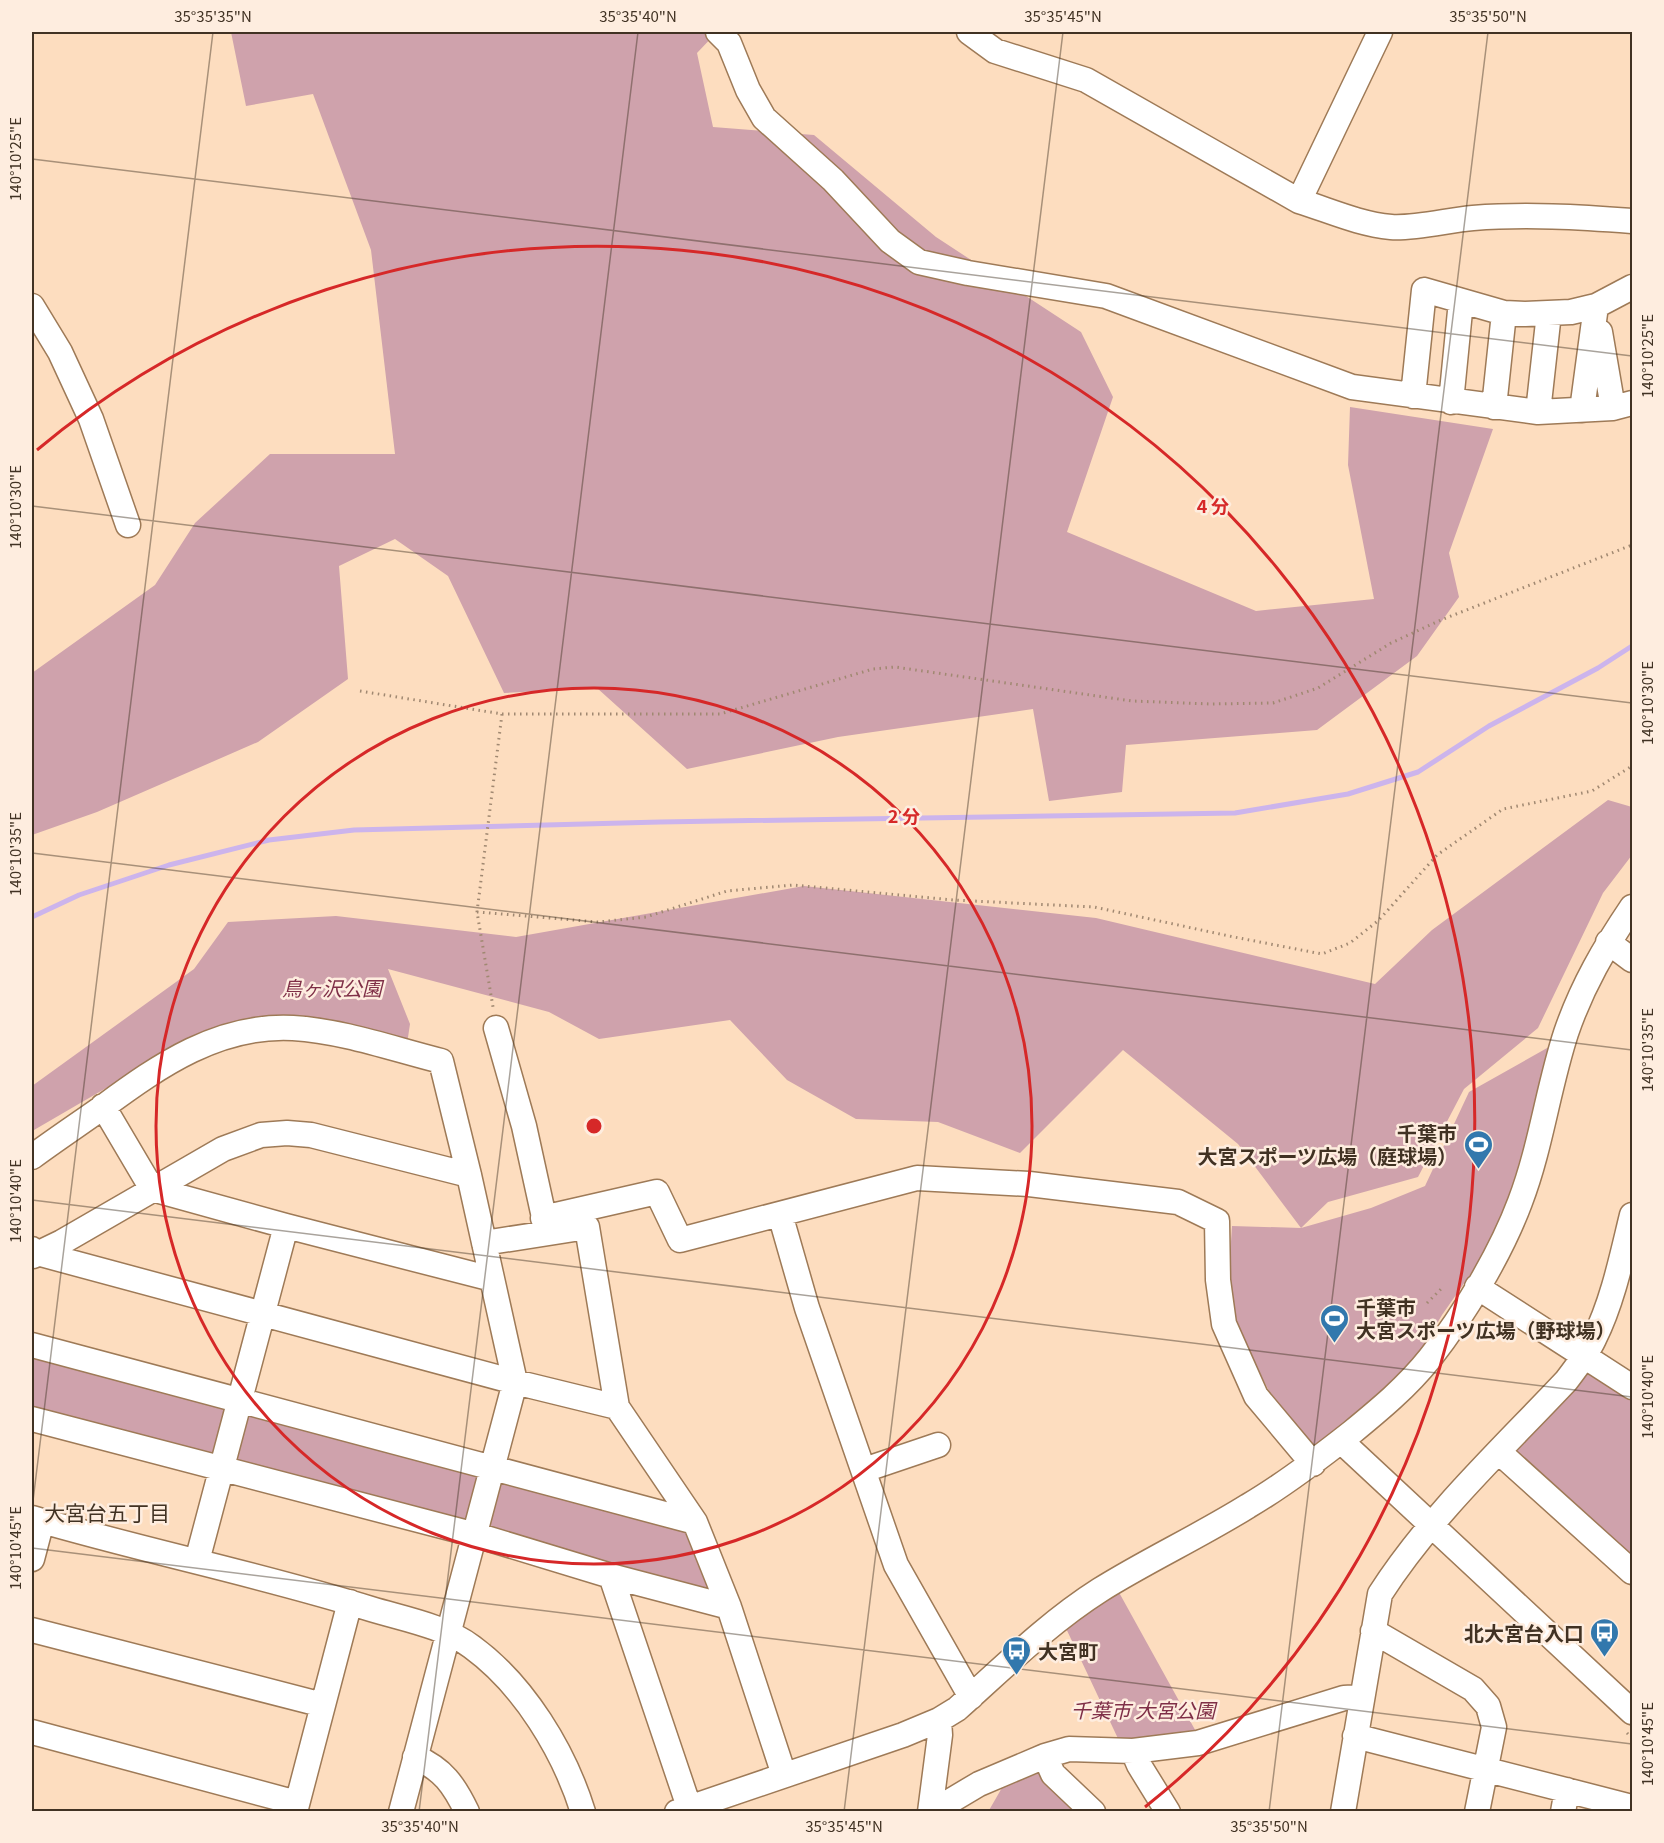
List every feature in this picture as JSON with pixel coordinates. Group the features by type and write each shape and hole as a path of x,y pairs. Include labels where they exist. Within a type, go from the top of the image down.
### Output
{"street":[{"path":"718,32 729,43 748,90 764,118 833,180 890,241 919,262 1106,297 1352,387 1538,412 1623,405 1596,306"},
{"path":"969,32 995,51 1086,80 1299,201 1328,210 1349,220 1395,228 1516,215 1632,221"},
{"path":"1299,201 1380,32"},
{"path":"1413,396 1424,290 1504,313 1549,313 1571,312 1596,306 1632,287"},
{"path":"1451,402 1461,301"},
{"path":"32,306 60,352 91,419 128,525"},
{"path":"1582,410 1596,306"},
{"path":"1494,407 1504,313"},
{"path":"1538,412 1549,313"},
{"path":"611,1576 683,1809 903,1735 939,1720 957,1709 1053,1624 1100,1591 1249,1506 1313,1464 1392,1400 1430,1358 1477,1287 1520,1202 1566,1034 1584,987 1608,942 1632,907"},
{"path":"1608,942 1632,960"},
{"path":"32,1157 145,1076 174,1058 201,1045 228,1036 260,1029 292,1028 327,1032 441,1061 515,1382 401,1812"},
{"path":"496,1028 524,1126 545,1225"},
{"path":"103,1106 152,1189 492,1279"},
{"path":"33,1253 62,1242 233,1145 261,1135 287,1133 311,1135 469,1175"},
{"path":"484,1243 657,1192 680,1240 917,1178 1029,1184 1178,1202 1216,1221 1218,1280 1224,1324 1256,1396 1313,1464"},
{"path":"780,1214 807,1308 896,1565 970,1697"},
{"path":"1343,1812 1380,1594 1397,1567 1432,1525 1566,1382 1584,1356 1606,1310 1632,1215"},
{"path":"545,1225 587,1227 617,1407 695,1522 729,1607 783,1775"},
{"path":"197,1562 285,1226"},
{"path":"33,1253 515,1382 617,1407"},
{"path":"1477,1287 1632,1387"},
{"path":"32,1345 695,1522"},
{"path":"32,1419 476,1535 611,1576 729,1607"},
{"path":"1341,1441 1632,1712"},
{"path":"864,1470 938,1444"},
{"path":"1499,1452 1632,1572"},
{"path":"32,1559 37,1519 350,1602 447,1633 472,1647 517,1690 550,1739 566,1769 583,1812"},
{"path":"32,1732 296,1808 350,1602"},
{"path":"32,1630 323,1705"},
{"path":"1373,1631 1473,1689 1488,1706 1494,1727 1477,1812"},
{"path":"931,1812 980,1784 1045,1755 1069,1749 1133,1751 1198,1743 1344,1698 1361,1697"},
{"path":"931,1812 939,1720"},
{"path":"1355,1736 1485,1769 1565,1801 1632,1807"},
{"path":"1133,1751 1168,1812"},
{"path":"1045,1755 1053,1774 1093,1812"},
{"path":"415,1757 431,1764 447,1778 467,1812"}],"path":[{"path":"360,691 502,714 720,714 873,669 895,667 1132,701 1211,704 1273,703 1318,688 1391,643 1441,620 1632,545"},
{"path":"496,1028 477,912 502,714"},
{"path":"477,912 598,922 646,917 728,891 793,885 953,900 1094,907 1322,954 1350,943 1379,920 1437,855 1503,809 1592,791 1632,766"},
{"path":"1427,1303 1441,1289"}],"green space":[{"path":"231,32 717,32 697,53 713,127 814,135 936,237 1081,332 1113,397 1067,532 1256,611 1374,599 1348,465 1350,407 1493,429 1449,553 1459,597 1417,656 1317,730 1126,745 1122,792 1049,801 1033,709 838,737 687,769 597,688 504,693 448,576 395,539 339,566 348,679 258,742 97,812 32,835 32,673 155,585 195,523 270,454 395,454 371,250 313,94 246,106"},
{"name":"鳥ヶ沢公園","path":"1608,800 1632,807 1632,855 1603,893 1538,1028 1464,1089 1418,1177 1328,1202 1301,1228 1238,1144 1123,1050 1020,1153 938,1122 856,1119 787,1080 730,1020 599,1039 549,1012 388,969 410,1024 407,1044 333,1025 187,1041 34,1130 32,1086 194,969 228,922 336,916 516,937 804,886 1096,918 1375,984 1432,930"},
{"name":"千葉市 大宮スポーツ広場（野球場）","path":"1556,1043 1529,1153 1495,1239 1442,1315 1411,1367 1392,1386 1315,1448 1269,1391 1233,1321 1229,1273 1232,1226 1301,1228 1371,1208 1425,1186 1469,1092"},
{"path":"32,1354 224,1405 229,1411 217,1455 209,1459 32,1412"},
{"path":"1582,1374 1589,1374 1632,1395 1632,1566 1516,1456 1515,1449"},
{"path":"249,1410 476,1473 480,1481 468,1523 236,1466 240,1416"},
{"path":"506,1479 686,1526 717,1587 707,1591 490,1534 487,1525 498,1485"},
{"name":"千葉市 大宮公園","path":"1116,1587 1199,1737 1122,1747 1063,1622"},
{"path":"1051,1769 1099,1812 988,1812 1003,1786"}],"waterway":[{"path":"32,917 79,895 169,865 269,840 354,830 660,822 1235,813 1348,794 1418,772 1489,726 1598,668 1632,646"}],"place":[{"name":"千葉市 大宮スポーツ広場（庭球場）","path":"1478,1170"},
{"name":"千葉市 大宮スポーツ広場（野球場）","path":"1335,1344"},
{"name":"北大宮台入口","path":"1605,1658"},
{"name":"大宮町","path":"1017,1676"}],"district":[{"name":"大宮台五丁目","path":"107,1512"}]}
